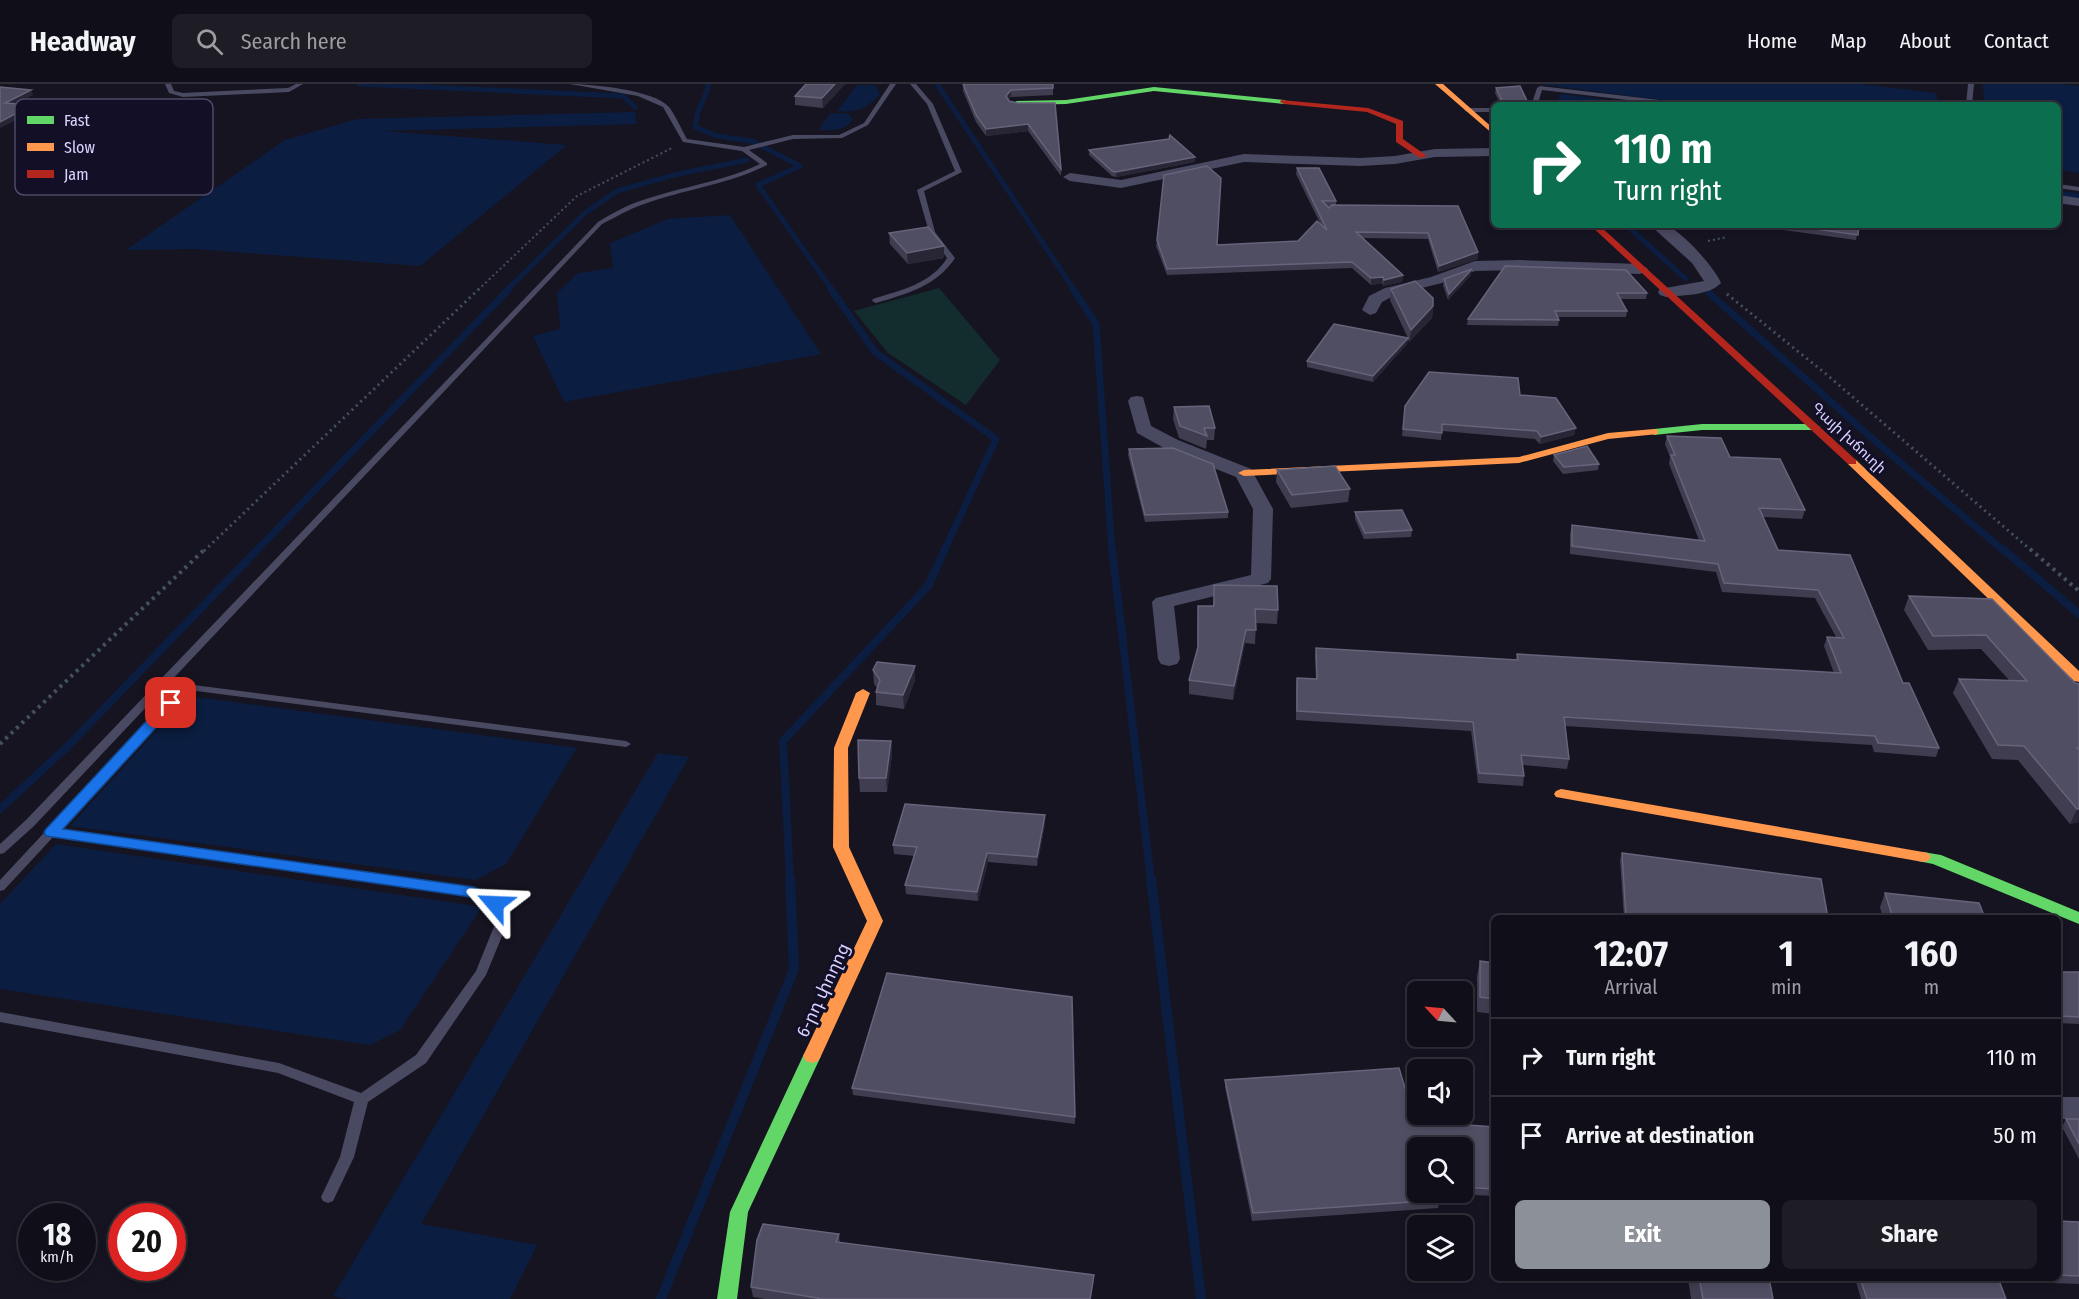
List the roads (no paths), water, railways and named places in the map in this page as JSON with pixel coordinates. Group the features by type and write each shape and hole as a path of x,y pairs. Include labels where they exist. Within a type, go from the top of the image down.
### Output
{"street":[{"path":"1439,84 1491,130"},
{"path":"1017,103 1066,102 1154,89 1368,110 1400,123 1399,140 1423,156"},
{"path":"1070,177 1121,184 1244,158 1360,162 1435,153 1491,152"},
{"path":"2061,199 2079,202"},
{"name":"Գայի խճուղի","path":"1597,228 1815,427 2079,678"},
{"path":"1661,228 1684,246 1711,276 1713,283 1704,287 1666,292"},
{"path":"1370,310 1375,299 1391,291 1436,280 1475,266 1520,265 1640,269"},
{"path":"1137,401 1143,429 1171,444 1244,473 1519,460 1608,436 1702,427 1815,427"},
{"path":"1169,659 1163,602 1261,579 1263,509 1244,473"},
{"name":"6-րդ փողոց","path":"727,1299 739,1212 875,921 841,847 841,748 863,693"},
{"path":"1561,795 1936,859 2079,918"},
{"path":"2061,1108 2079,1108"}],"lane":[{"path":"168,84 171,92 183,95 289,90 300,84"},
{"path":"573,84 639,94 665,106 685,141 747,148 793,138 840,137 866,124 893,84"},
{"path":"876,301 931,280 946,269 951,258 932,232 920,190 959,172 930,104 913,84"},
{"path":"1969,102 1971,84"},
{"path":"1534,102 1540,88 1659,102"},
{"path":"1467,110 1491,110"},
{"path":"0,850 30,823 200,647 600,223 621,209 642,201 747,174 765,164 747,148"},
{"path":"2061,186 2079,189"},
{"path":"0,887 186,687 626,744"},
{"path":"51,832 474,892 495,904 501,924 482,972 421,1059 362,1099 347,1157 328,1197"},
{"path":"0,1017 279,1068 362,1099"}],"water":[{"path":"1538,84 1860,84 1936,93 1938,102 1677,102"},
{"path":"1983,84 2079,86 2079,173 2061,170 2061,102 1984,102"},
{"path":"857,85 875,85 880,94 861,109 837,111"},
{"path":"1561,94 1625,102 1557,102"},
{"path":"635,112 637,124 383,131 567,145 420,266 195,249 126,250 206,195 213,195 213,190 285,140 357,119"},
{"path":"831,113 849,114 853,119 842,128 818,130"},
{"path":"730,215 821,354 564,402 533,336 560,329 557,293 578,273 613,268 610,243 668,219"},
{"path":"188,696 577,748 506,864 476,880 70,826"},
{"path":"658,753 689,757 421,1224 537,1245 510,1299 347,1299 333,1296"},
{"path":"56,844 482,907 400,1030 370,1045 0,989 0,904"}],"waterway":[{"path":"359,84 623,96 635,107"},
{"path":"707,84 709,86 698,112 695,127 717,136 752,141 800,166 758,185 832,290"},
{"path":"937,84 1074,290"},
{"path":"507,290 585,213 617,191 674,175 747,160"},
{"path":"2061,193 2079,196"},
{"path":"1629,228 1686,279"},
{"path":"256,551 509,289"},
{"path":"831,289 875,352 996,439 944,551"},
{"path":"1073,289 1096,324 1112,551"},
{"path":"1709,293 1874,440 2004,551"},
{"path":"0,809 68,746 258,549"},
{"path":"790,881 783,741 928,586 945,549"},
{"path":"1112,549 1151,881"},
{"path":"2003,549 2079,614"},
{"path":"661,1299 794,969 790,879"},
{"path":"1151,879 1201,1299"}]}
